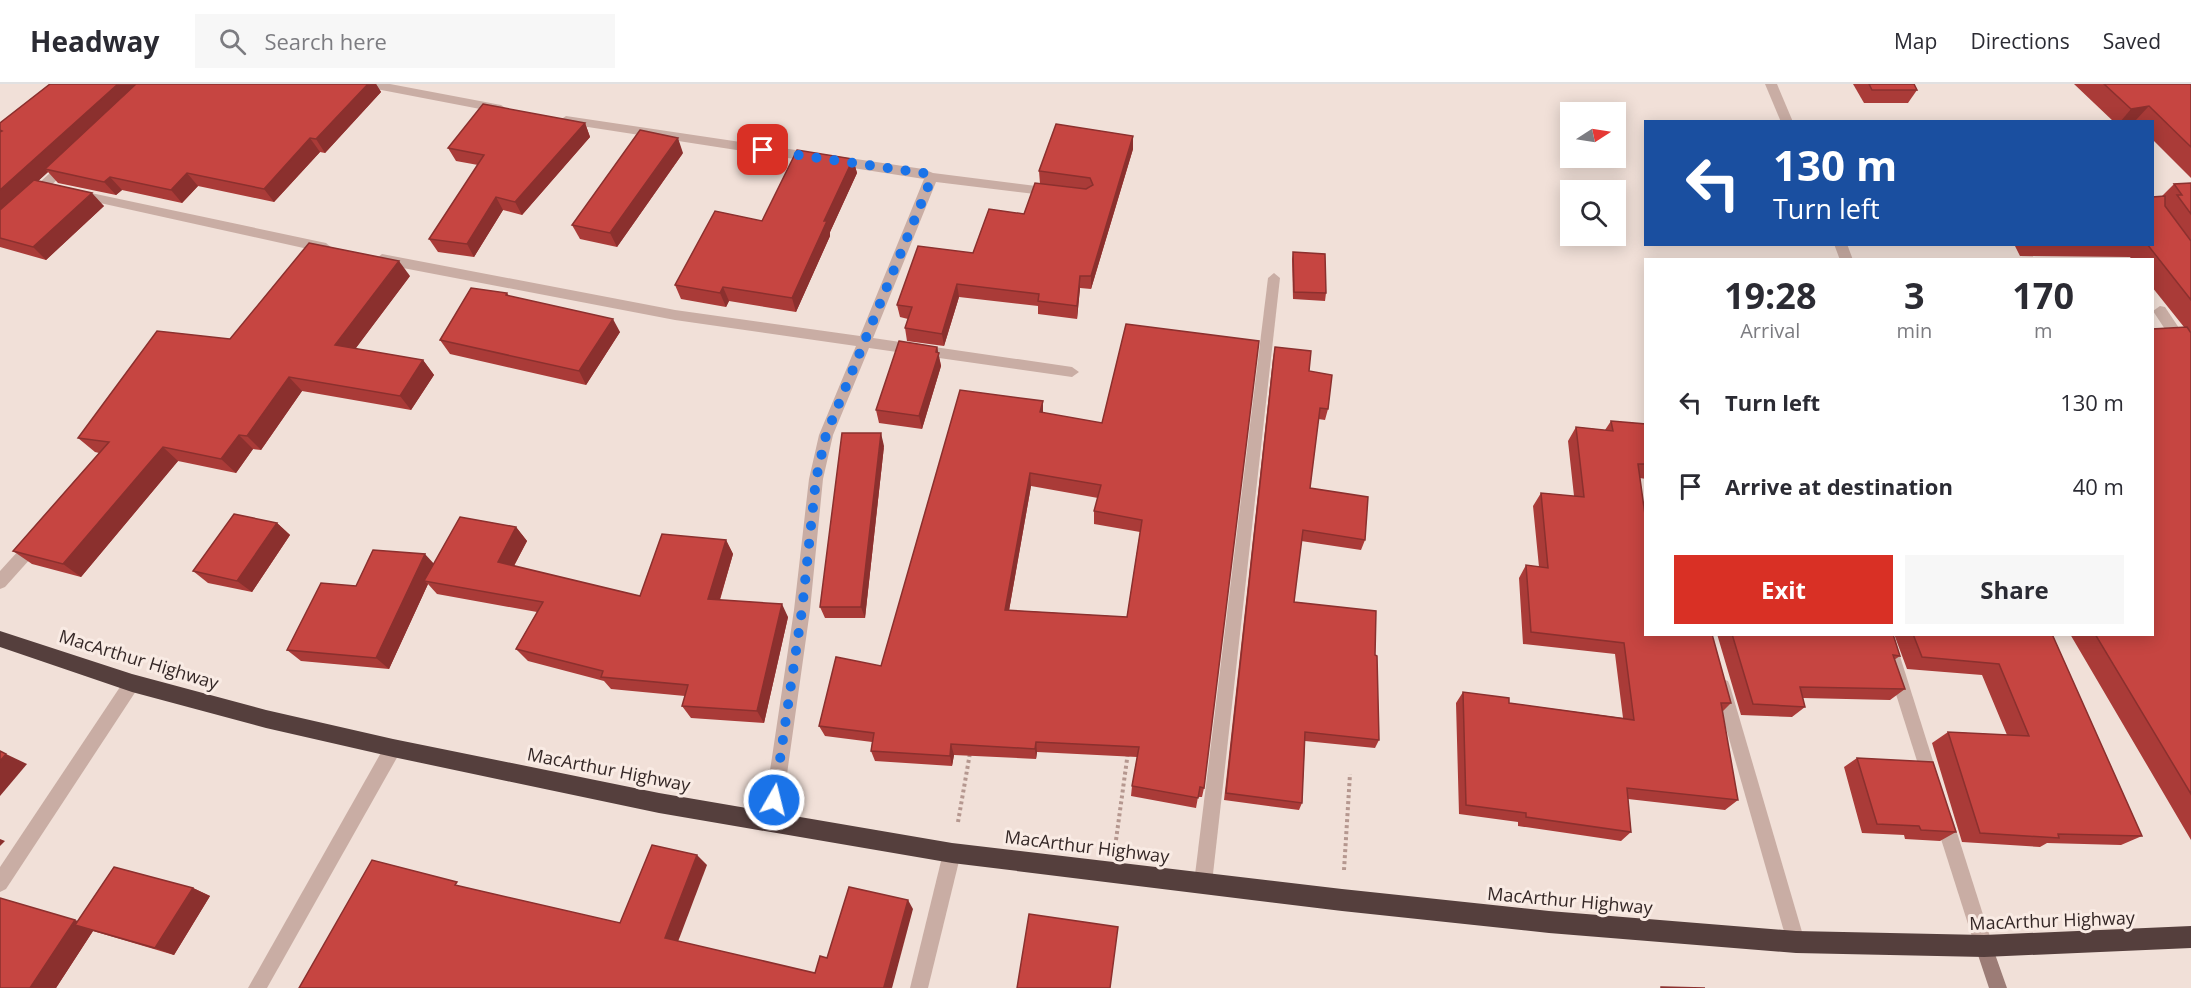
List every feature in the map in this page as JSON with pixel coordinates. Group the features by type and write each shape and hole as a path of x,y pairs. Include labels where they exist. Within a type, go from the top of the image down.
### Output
{"highway":[{"name":"MacArthur Highway","path":"0,639 132,683 266,719 393,748 771,824 952,853 1342,900 1550,922 1796,942 1984,946 2191,937"}],"street":[{"path":"371,84 516,111"},
{"path":"1771,84 1786,120"},
{"path":"549,117 923,173 930,177 1064,193"},
{"path":"26,202 54,189 77,155"},
{"path":"771,824 802,610 816,479 826,435 930,182 930,177"},
{"path":"54,189 344,252"},
{"path":"367,256 675,315 1072,372"},
{"path":"1203,883 1274,278"},
{"path":"2160,311 2191,357"},
{"path":"0,582 41,535"},
{"path":"1887,636 1998,988"},
{"path":"1717,669 1796,942"},
{"path":"0,883 132,683"},
{"path":"257,988 393,748"},
{"path":"919,988 952,853"}],"path":[{"path":"1111,871 1129,743"},
{"path":"952,853 971,748"},
{"path":"1342,900 1350,774"}],"building":[{"path":"50,84 118,84 0,190 0,132 2,131 0,123"},
{"path":"136,84 368,84 316,139 310,138 264,189 187,173 171,190 110,177 104,182 45,169"},
{"path":"1869,84 1914,84 1917,90 1872,90"},
{"path":"2104,84 2191,84 2191,147 2149,106 2131,109"},
{"path":"483,104 585,123 515,202 496,197 467,244 429,239 484,155 448,148"},
{"path":"1056,124 1133,136 1091,276 1080,276 1077,306 1038,301 1039,294 957,284 942,334 905,328 912,307 897,305 918,246 973,253 989,209 1024,214 1035,183 1086,189 1093,185 1090,178 1039,171"},
{"path":"640,130 678,138 610,233 572,225"},
{"path":"797,150 853,159 792,298 723,287 720,293 675,285 715,211 762,221"},
{"path":"34,180 92,193 33,247 0,238 0,210"},
{"path":"2191,183 2191,214 2177,195 2182,195 2174,184"},
{"path":"2165,196 2165,206 2191,241 2191,300 2149,246 2154,246 2154,197"},
{"path":"309,243 399,261 335,345 423,360 400,396 289,377 247,436 239,435 221,459 163,447 63,564 13,551 109,442 78,438 157,331 230,339"},
{"path":"1293,252 1325,254 1326,293 1294,292"},
{"path":"471,288 507,293 506,295 613,319 579,371 440,340"},
{"path":"1126,324 1259,341 1204,788 1200,787 1198,798 1132,786 1139,747 1036,742 1035,749 951,744 950,756 871,751 874,733 819,726 836,657 881,666 960,390 1043,401 1040,412 1102,423","holes":["1030,473 1101,485 1094,511 1142,520 1127,617 1005,610"]},
{"path":"2187,327 2191,333 2191,794 2096,636 2154,636 2154,329"},
{"path":"899,341 937,347 936,352 939,353 919,416 876,410"},
{"path":"1275,347 1311,351 1309,371 1332,375 1328,409 1320,408 1310,488 1368,497 1365,540 1303,530 1294,602 1376,611 1375,655 1377,656 1379,740 1305,732 1302,803 1226,793"},
{"path":"1611,421 1644,424 1644,464 1638,464 1644,508 1644,636 1713,636 1731,703 1721,703 1738,800 1627,788 1631,832 1526,817 1526,813 1466,805 1463,692 1509,698 1509,703 1634,720 1624,643 1531,632 1526,565 1548,568 1541,493 1584,497 1576,427 1613,431"},
{"path":"842,433 881,433 861,607 820,607"},
{"path":"234,514 277,523 237,581 193,571"},
{"path":"460,517 516,527 498,562 640,596 662,534 726,540 708,599 782,604 757,711 682,706 688,685 601,677 603,671 516,649 543,602 424,581"},
{"path":"373,550 425,554 376,658 287,650 321,583 356,586"},
{"path":"1733,636 1894,636 1900,656 1893,655 1905,689 1800,687 1805,707 1753,704"},
{"path":"1914,636 2053,636 2142,836 2058,834 2059,838 1980,833 1948,732 2029,736 1999,664 1922,657"},
{"path":"0,751 6,754 0,761"},
{"path":"1857,758 1933,762 1956,832 1921,830 1919,826 1877,824"},
{"path":"652,845 697,855 665,938 815,973 820,956 827,958 849,887 908,900 884,987 891,988 299,988 372,860 457,882 455,885 620,923"},
{"path":"114,867 193,888 155,948 75,925"},
{"path":"0,898 75,920 30,988 0,988"},
{"path":"1029,914 1118,927 1110,988 1017,988"}],"route":[{"path":"763,150 923,173 930,177 930,182 826,435 816,479 802,610 774,800"}]}
